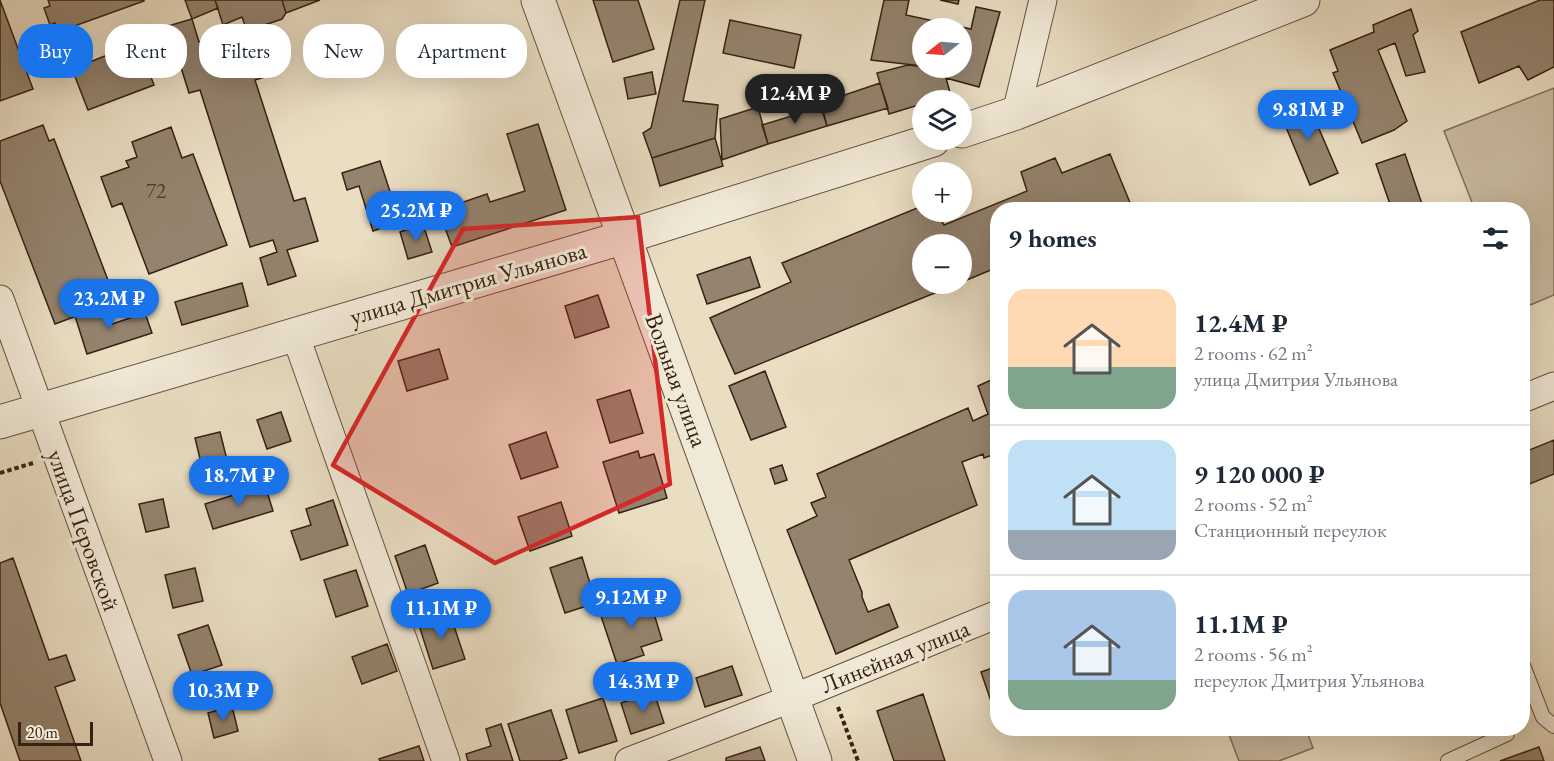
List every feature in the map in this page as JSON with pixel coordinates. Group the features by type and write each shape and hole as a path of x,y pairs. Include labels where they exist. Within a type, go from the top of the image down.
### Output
{"street":[{"name":"Вольная улица","path":"538,0 815,761"},
{"path":"1016,113 1043,0"},
{"path":"972,127 1016,113 1303,0"},
{"name":"улица Дмитрия Ульянова","path":"0,422 625,237 912,147"},
{"name":"улица Перовской","path":"0,299 168,761"},
{"path":"295,334 446,761"},
{"path":"1530,396 1554,386"},
{"name":"Линейная улица","path":"629,761 793,698 990,617"}],"lane":[{"path":"1530,684 1543,717 1554,726"},
{"path":"1448,761 1503,736"}],"path":[{"path":"0,473 57,455"},
{"path":"830,683 858,761"}],"highlighted area":[{"path":"638,217 670,484 495,563 333,465 463,229"}],"shaded area":[{"path":"1554,88 1554,295 1530,305 1530,202 1472,202 1444,131"},
{"path":"1230,736 1309,736 1313,748 1279,761 1239,761"}],"building":[{"path":"0,0 18,49 18,78 29,78 33,89 0,101"},
{"path":"48,0 144,0 80,24 50,24 44,8 50,6"},
{"path":"185,0 215,0 218,8 192,19"},
{"path":"215,0 282,0 286,13 282,19 267,24 244,24 242,17 223,24"},
{"path":"282,0 320,0 286,13"},
{"path":"593,0 638,0 654,49 613,62"},
{"path":"680,0 705,0 683,101 718,105 715,138 652,158 643,133 651,128"},
{"path":"884,0 909,0 906,15 920,18 912,18 912,65 871,60"},
{"path":"940,0 959,0 958,4"},
{"path":"1540,0 1554,0 1554,67 1528,80 1519,66 1479,83 1461,32"},
{"path":"976,7 1000,12 979,87 946,78 972,78 972,25"},
{"path":"1411,9 1418,31 1413,35 1425,72 1406,76 1395,43 1378,50 1407,121 1394,130 1362,143 1333,73 1338,71 1330,50 1374,32 1373,25"},
{"path":"192,19 199,42 199,78 262,78 255,80 294,201 305,198 318,241 287,250 296,276 268,285 260,258 277,252 273,240 250,247 200,90 189,93 184,78 187,78 187,24 175,24"},
{"path":"730,20 801,35 794,68 723,53"},
{"path":"105,56 105,78 151,78 154,85 88,110 76,78 93,78 93,61"},
{"path":"912,65 912,78 946,78 949,90 912,90 912,107 889,114 877,73"},
{"path":"652,72 656,94 628,99 624,78"},
{"path":"880,83 888,108 827,126 821,103"},
{"path":"1305,96 1338,173 1310,185 1278,108"},
{"path":"758,107 768,144 722,160 720,119"},
{"path":"821,107 827,126 768,144 762,125"},
{"path":"538,124 566,210 452,247 443,222 453,219 449,207 487,194 490,202 525,191 507,134"},
{"path":"43,125 49,141 54,139 116,301 55,324 0,181 0,141"},
{"path":"171,127 182,158 193,154 227,245 149,274 122,203 112,207 101,177 129,167 126,161 137,157 132,142"},
{"path":"715,138 723,166 660,186 652,158"},
{"path":"1110,154 1130,202 1000,202 1027,191 1021,172 1055,158 1062,173"},
{"path":"1405,154 1421,202 1389,202 1376,164"},
{"path":"380,161 400,222 373,231 359,186 347,190 342,173"},
{"path":"990,206 990,270 972,278 972,234 912,234 912,294 932,294 735,374 710,318 791,282 782,263 912,210 912,222 942,222 944,225 951,222 972,222 972,214"},
{"path":"423,224 432,252 408,259 400,232"},
{"path":"750,257 760,287 707,304 697,275"},
{"path":"242,283 248,306 182,325 175,302"},
{"path":"598,295 609,327 575,338 565,306"},
{"path":"103,307 109,325 145,313 152,333 87,354 75,316"},
{"path":"439,349 448,379 407,391 398,361"},
{"path":"765,371 786,427 751,440 729,386"},
{"path":"990,381 990,456 984,458 983,454 962,462 977,505 849,560 868,612 889,604 898,627 836,654 787,530 817,516 811,503 826,497 817,474 968,408 973,421 988,414 978,386"},
{"path":"630,390 643,433 610,443 597,400"},
{"path":"281,412 291,441 267,449 257,420"},
{"path":"220,432 227,460 202,467 195,438"},
{"path":"546,432 558,467 521,479 509,445"},
{"path":"1554,440 1554,474 1530,484 1530,450"},
{"path":"638,451 640,458 654,454 667,498 619,513 603,462"},
{"path":"782,465 787,480 775,484 770,469"},
{"path":"265,485 273,511 213,529 205,504"},
{"path":"163,499 169,527 146,532 139,504"},
{"path":"333,500 348,545 301,560 291,531 311,525 306,509"},
{"path":"561,502 572,536 530,551 518,517"},
{"path":"425,545 438,583 408,594 395,556"},
{"path":"582,557 596,603 565,613 550,568"},
{"path":"13,558 49,660 66,655 75,680 55,687 81,761 20,761 0,703 0,563"},
{"path":"195,568 203,601 173,608 165,575"},
{"path":"356,570 368,606 336,617 324,580"},
{"path":"649,597 662,640 641,647 644,655 617,664 600,613"},
{"path":"449,611 465,659 433,669 418,622"},
{"path":"208,625 222,665 192,675 178,635"},
{"path":"387,644 397,671 362,684 352,657"},
{"path":"732,666 742,695 705,707 696,678"},
{"path":"990,669 990,698 981,672"},
{"path":"654,692 664,723 631,734 621,703"},
{"path":"923,694 945,761 894,761 877,711"},
{"path":"603,698 617,741 579,753 566,710"},
{"path":"232,706 238,731 214,738 208,713"},
{"path":"551,710 567,758 559,761 520,761 508,724"},
{"path":"501,724 513,761 468,761 466,754 491,746 486,729"},
{"path":"419,746 424,761 380,761 379,759"},
{"path":"760,747 765,761 726,761 726,758"},
{"path":"1539,747 1544,761 1500,761"}]}
